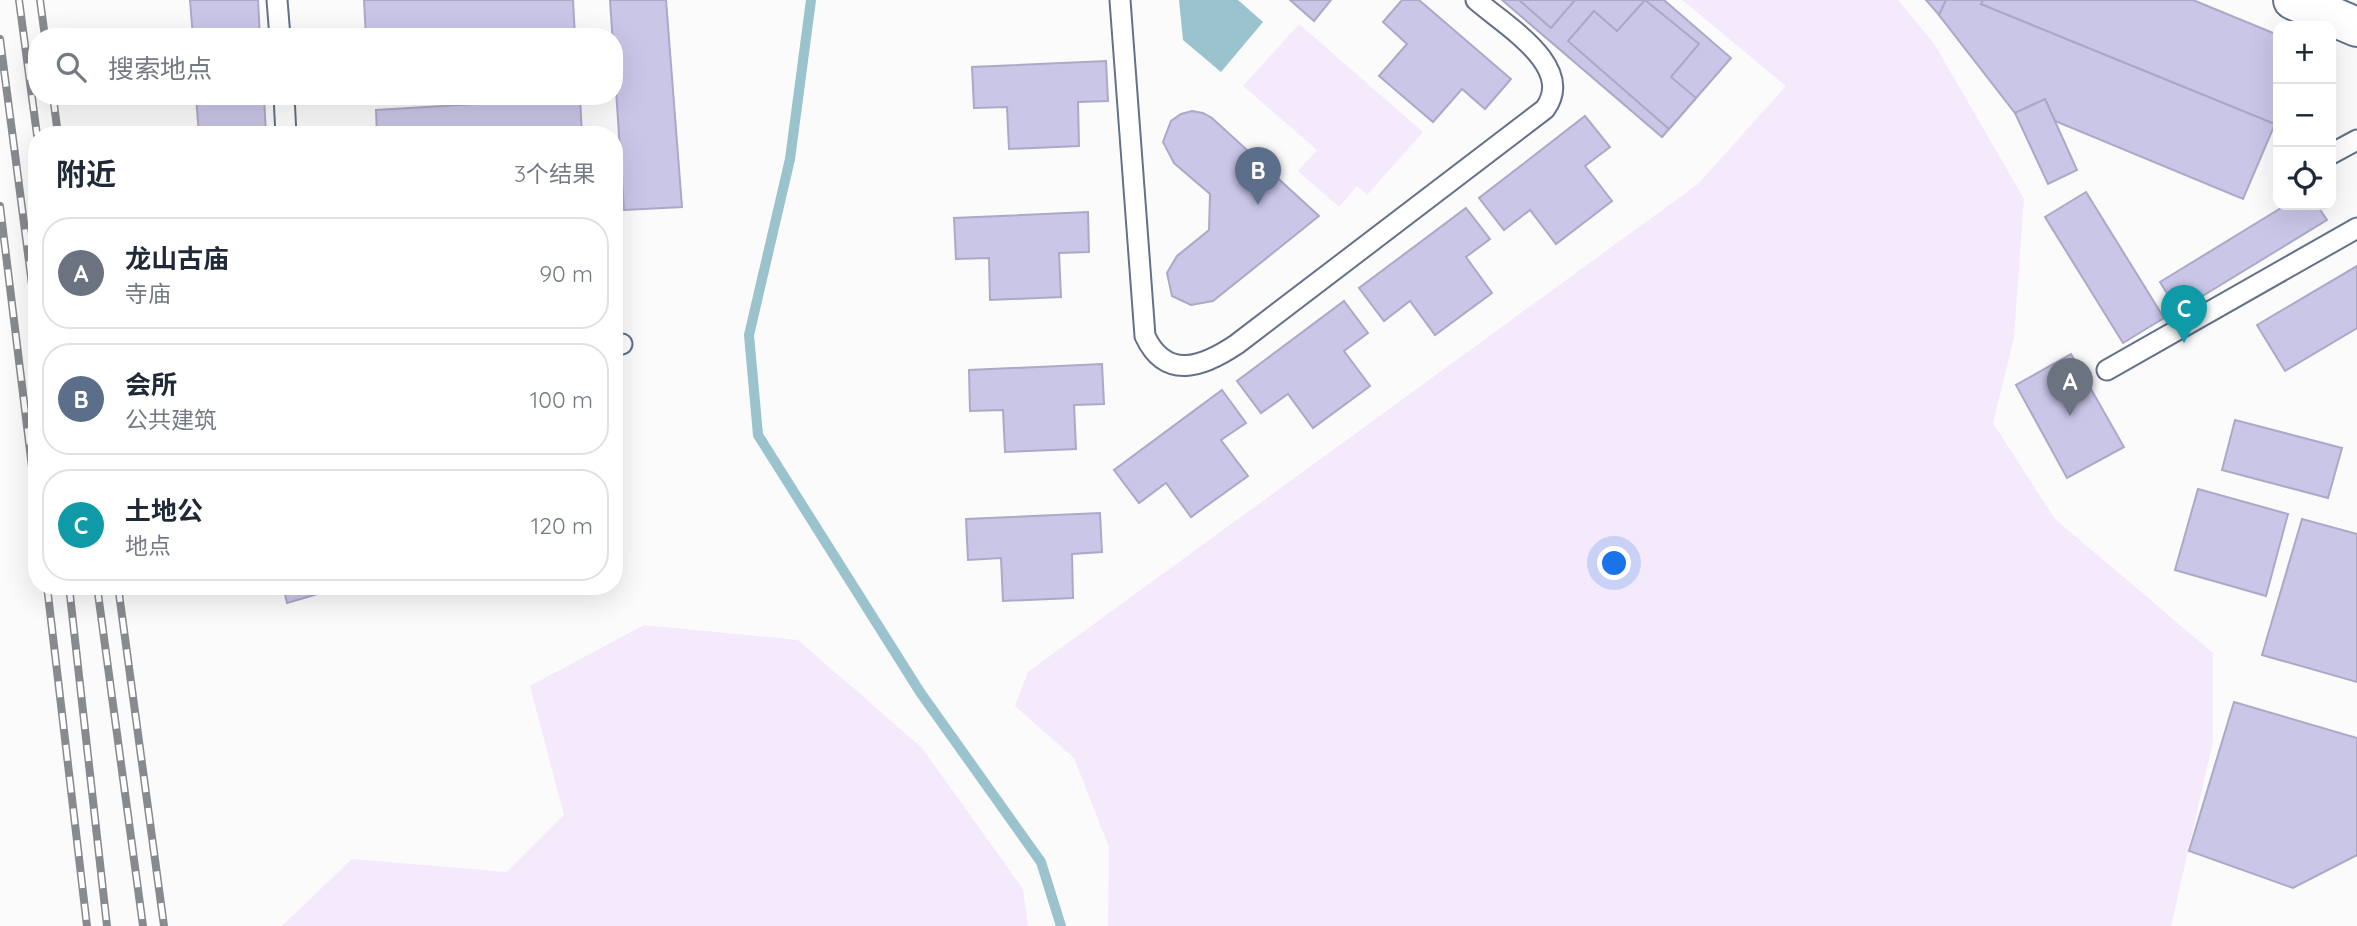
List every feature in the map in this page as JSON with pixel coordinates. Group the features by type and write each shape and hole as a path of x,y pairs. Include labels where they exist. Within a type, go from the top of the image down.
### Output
{"street":[{"path":"2293,0 2357,27"}],"lane":[{"path":"277,0 279,28"},
{"path":"1120,0 1145,336 1159,359 1171,365 1189,365 1214,357 1237,344 1545,108 1554,90 1552,71 1538,54 1476,0"},
{"path":"284,105 286,126"},
{"path":"2336,151 2357,140"},
{"path":"2107,370 2357,228"}],"shaded area":[{"path":"1682,0 1898,0 1935,45 2024,199 2014,337 1993,423 2055,519 2213,653 2213,741 2171,926 1108,926 1109,847 1074,758 1015,706 1028,672 1698,184 1786,86"},
{"path":"1299,24 1423,132 1367,195 1357,186 1339,207 1298,171 1317,150 1243,86"},
{"path":"644,625 798,640 922,748 1023,889 1028,926 282,926 352,859 507,872 564,815 530,686"}],"water":[{"path":"1179,0 1238,0 1263,22 1221,72 1183,40"}],"building":[{"path":"190,0 258,0 260,28 192,28"},
{"path":"364,0 573,0 575,28 366,28"},
{"path":"610,0 666,0 682,207 624,210 623,126 618,126 617,105 623,105 623,28 612,28"},
{"path":"1290,0 1331,0 1314,21"},
{"path":"1402,0 1419,0 1511,79 1485,109 1462,89 1433,122 1379,76 1407,44 1383,22"},
{"path":"1502,0 1664,0 1731,58 1662,137"},
{"path":"1519,0 1575,0 1551,28"},
{"path":"1645,0 1699,44 1671,77 1696,98 1669,129 1568,41 1594,11 1617,31"},
{"path":"1926,0 1946,0 1939,15"},
{"path":"1946,0 1983,0 1981,4 2273,123 2243,199 2055,121 2045,99 2015,113 1939,15"},
{"path":"1983,0 2193,0 2273,33 2273,123 1981,4"},
{"path":"1106,61 1108,101 1078,102 1079,146 1009,149 1007,107 974,108 972,67"},
{"path":"2045,99 2077,170 2048,184 2015,113"},
{"path":"197,105 264,105 266,126 198,126"},
{"path":"461,105 580,105 582,126 377,126 376,110"},
{"path":"1192,111 1212,118 1319,216 1213,301 1191,305 1172,296 1167,273 1177,256 1209,230 1210,194 1174,163 1163,142 1171,121"},
{"path":"1585,116 1610,147 1585,166 1612,201 1556,244 1530,210 1504,230 1479,198"},
{"path":"2086,192 2164,318 2123,343 2045,217"},
{"path":"1466,208 1490,239 1466,257 1492,293 1435,335 1410,301 1384,321 1359,288"},
{"path":"2278,210 2320,210 2327,220 2178,311 2160,282"},
{"path":"1088,212 1089,252 1059,253 1061,297 990,300 989,258 956,259 954,218"},
{"path":"2357,266 2357,328 2285,371 2257,325"},
{"path":"1344,301 1368,333 1344,351 1370,386 1313,428 1288,394 1261,413 1237,381"},
{"path":"2071,354 2124,447 2067,478 2016,385"},
{"path":"1102,364 1104,404 1074,405 1076,449 1005,452 1003,410 970,411 969,370"},
{"path":"1222,390 1246,423 1221,440 1248,476 1191,517 1166,483 1139,503 1114,470"},
{"path":"2235,420 2342,448 2328,498 2222,470"},
{"path":"2198,489 2288,514 2266,596 2175,570"},
{"path":"1100,513 1102,552 1072,554 1073,598 1003,601 1001,558 968,560 966,519"},
{"path":"2302,519 2357,534 2357,682 2262,655"},
{"path":"285,595 314,595 287,603"},
{"path":"2234,702 2357,738 2357,855 2293,888 2189,851"}],"waterway":[{"path":"811,0 790,159 749,335 758,435 920,692 1041,862 1061,926"}],"railway":[{"path":"19,0 28,68"},
{"path":"40,0 44,28"},
{"path":"0,39 28,254"},
{"path":"33,105 36,126"},
{"path":"54,105 57,126"},
{"path":"0,206 28,435"},
{"path":"48,595 87,926"},
{"path":"70,595 107,926"},
{"path":"98,595 143,926"},
{"path":"119,595 164,926"}],"place":[{"name":"会所","path":"1258,205"},
{"name":"土地公","path":"2184,343"},
{"name":"龙山古庙","path":"2070,416"}]}
